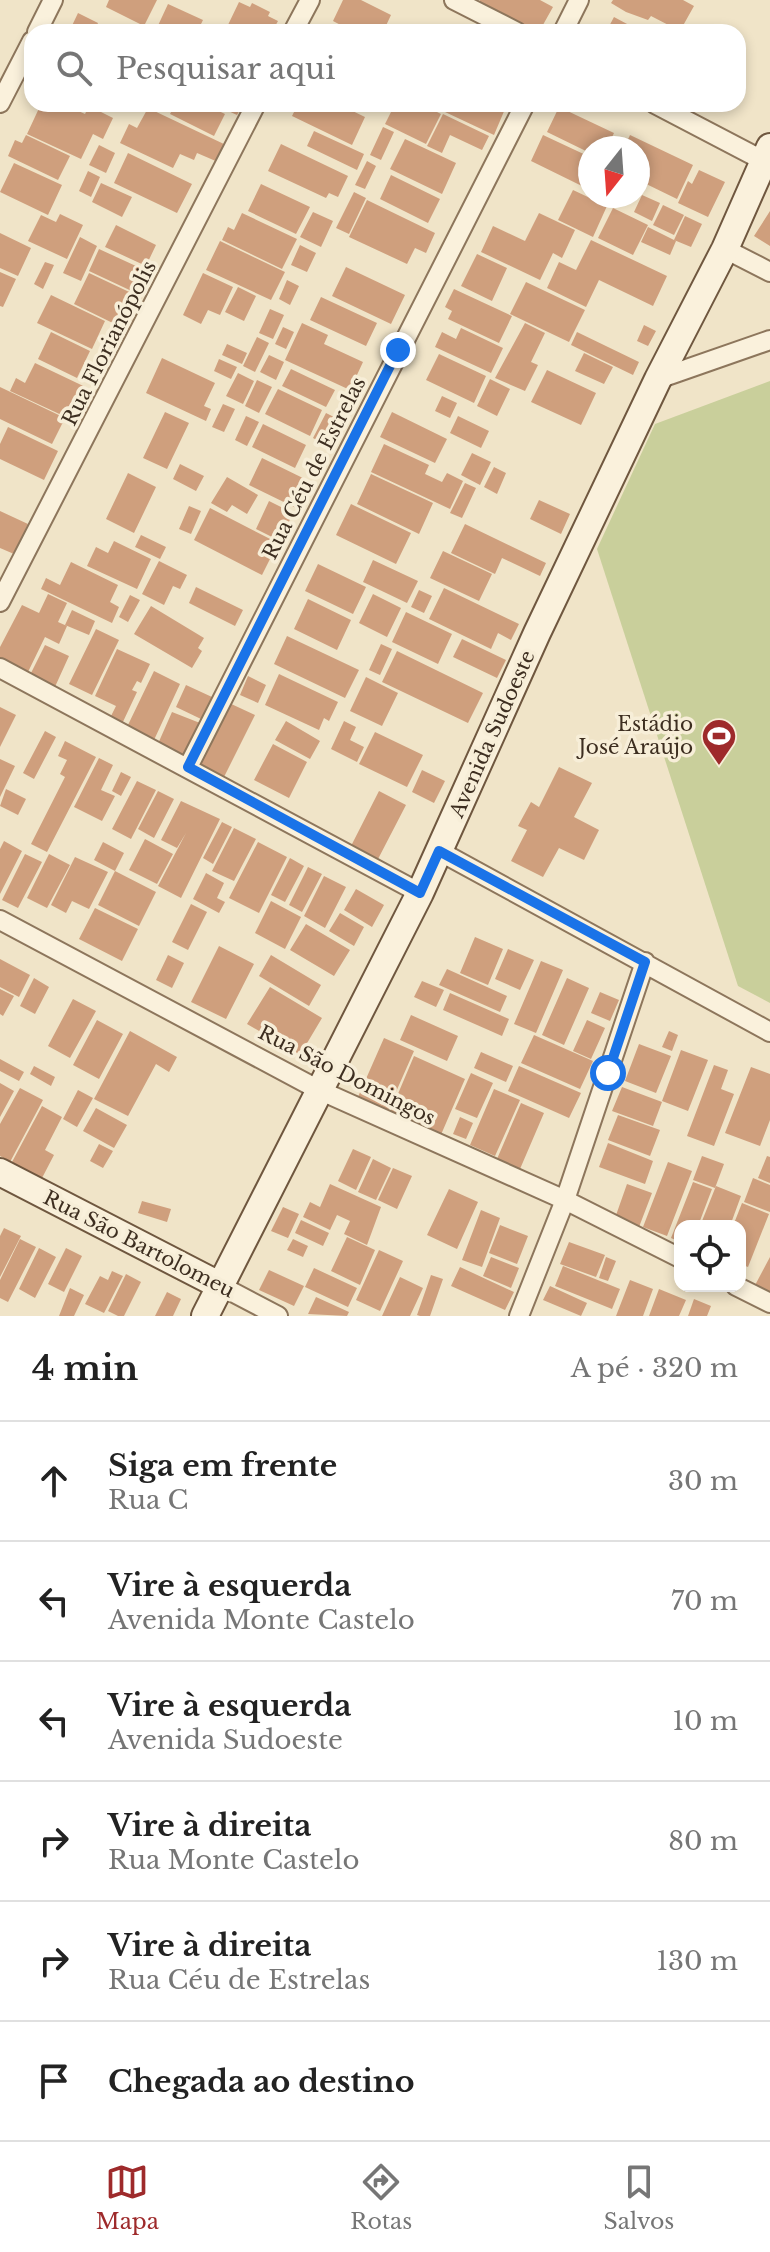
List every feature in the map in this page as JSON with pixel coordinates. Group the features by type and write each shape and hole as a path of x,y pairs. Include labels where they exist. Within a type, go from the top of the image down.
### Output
{"street":[{"path":"41,24 53,0"},
{"path":"297,24 310,0"},
{"path":"454,0 501,24"},
{"path":"567,24 579,0"},
{"path":"0,103 24,56"},
{"name":"Rua Florianópolis","path":"0,602 252,112"},
{"name":"Rua Céu de Estrelas","path":"188,767 521,112"},
{"path":"673,112 767,154"},
{"name":"Avenida Sudoeste","path":"205,1316 420,893 658,379 725,249 767,154"},
{"path":"725,249 770,272"},
{"path":"658,379 770,340"},
{"path":"0,668 420,893"},
{"path":"439,851 770,1032"},
{"name":"Rua São Domingos","path":"0,920 319,1090 565,1200 674,1255"},
{"path":"519,1316 565,1200 645,962"},
{"name":"Rua São Bartolomeu","path":"0,1172 278,1316"},
{"path":"746,1291 770,1303"}],"green space":[{"name":"Estádio José Araújo","path":"770,381 770,1003 738,986 597,549 655,424"}],"building":[{"path":"109,0 157,0 145,24 106,7"},
{"path":"343,0 361,0 391,15 387,24 339,24 333,21"},
{"path":"480,0 540,0 553,7 543,24 513,24 478,5"},
{"path":"613,0 683,0 694,6 684,24 666,24 651,16 648,20 626,12 611,3"},
{"path":"239,2 250,7 252,3 270,12 268,16 278,21 276,24 228,24"},
{"path":"168,4 203,20 201,24 159,24"},
{"path":"78,13 98,23 98,24 73,24"},
{"path":"614,17 627,24 610,24"},
{"path":"37,112 101,112 113,118 103,139 93,134 81,159 27,134"},
{"path":"146,112 156,112 226,145 218,162 197,153 194,160 180,154 173,168 120,143 129,124 137,128"},
{"path":"221,112 225,114 214,136 170,114"},
{"path":"294,112 355,112 365,117 352,145 292,116"},
{"path":"391,112 441,114 426,144 385,124"},
{"path":"445,112 504,112 494,135"},
{"path":"557,112 570,112 614,133 613,136 578,136 578,147 547,132"},
{"path":"443,114 489,136 482,150 450,135 442,153 427,146"},
{"path":"383,127 394,132 381,160 370,155"},
{"path":"314,131 364,154 357,170 307,146"},
{"path":"26,135 70,156 58,180 8,156 15,140 22,143"},
{"path":"543,135 578,151 578,184 531,161"},
{"path":"405,139 456,163 442,194 390,169"},
{"path":"281,144 348,176 338,197 329,193 326,198 268,171"},
{"path":"99,145 115,153 106,173 89,165"},
{"path":"650,145 693,165 677,199 650,186"},
{"path":"128,153 192,184 177,213 114,183"},
{"path":"367,161 376,166 365,189 355,185"},
{"path":"14,163 62,185 48,215 0,192"},
{"path":"699,170 725,182 708,217 678,203 688,181 692,184"},
{"path":"88,171 100,177 91,197 79,191"},
{"path":"391,175 440,199 428,223 380,199"},
{"path":"101,183 132,197 122,217 92,202"},
{"path":"261,184 310,207 296,234 248,211"},
{"path":"573,190 578,192 578,208 606,208 593,237 558,220"},
{"path":"354,192 366,198 349,234 336,228"},
{"path":"650,199 660,203 652,221 634,212 636,208 650,208"},
{"path":"367,200 435,233 426,253 415,248 407,264 349,237"},
{"path":"663,205 684,215 674,235 653,225"},
{"path":"613,208 648,225 633,255 598,238"},
{"path":"770,211 770,246 754,236"},
{"path":"313,212 333,221 321,247 300,237"},
{"path":"242,213 297,239 282,269 222,240 228,227 234,230"},
{"path":"539,213 575,230 562,258 553,253 540,280 481,252 493,226 525,241"},
{"path":"60,214 83,225 67,259 28,241 41,215 56,222"},
{"path":"685,216 702,224 691,247 674,240"},
{"path":"116,225 156,245 146,266 105,247"},
{"path":"648,227 676,241 670,255 641,242"},
{"path":"0,233 31,248 18,276 0,268"},
{"path":"80,237 97,246 81,281 63,273"},
{"path":"591,240 667,276 653,306 599,280 586,307 547,288 559,262 576,270"},
{"path":"220,241 285,272 271,300 206,270"},
{"path":"300,245 316,253 307,272 291,265"},
{"path":"99,249 149,272 138,294 89,271"},
{"path":"477,254 507,268 492,301 461,286"},
{"path":"45,262 54,265 43,289 34,284"},
{"path":"346,267 405,295 391,324 332,296"},
{"path":"0,272 16,279 3,307 0,306"},
{"path":"89,273 142,298 127,330 74,304"},
{"path":"203,273 233,287 220,315 208,310 201,324 183,315"},
{"path":"287,280 299,286 290,305 279,299"},
{"path":"526,282 585,310 569,342 510,314"},
{"path":"238,287 256,296 244,321 225,312"},
{"path":"454,289 512,316 499,343 448,319 452,311 445,307"},
{"path":"51,295 105,321 92,349 37,323"},
{"path":"321,297 377,323 366,346 310,320"},
{"path":"270,309 284,315 273,339 259,333"},
{"path":"302,323 328,335 324,344 363,362 350,390 285,360"},
{"path":"525,323 545,333 531,362 538,365 525,391 495,378"},
{"path":"644,325 656,331 648,346 637,341"},
{"path":"283,327 294,332 286,349 275,344"},
{"path":"461,328 503,348 491,373 435,347 442,332 456,339"},
{"path":"51,332 90,351 77,378 38,359"},
{"path":"577,332 639,362 633,375 571,345"},
{"path":"257,337 269,343 255,372 243,366"},
{"path":"227,344 247,353 242,364 222,355"},
{"path":"584,353 613,367 604,384 575,371"},
{"path":"439,354 486,376 474,403 426,380"},
{"path":"269,355 284,362 276,380 260,372"},
{"path":"162,358 215,383 204,406 211,409 206,421 146,393"},
{"path":"219,359 237,367 231,379 214,371"},
{"path":"35,363 98,393 83,425 10,391 16,378 25,383"},
{"path":"291,369 335,390 326,407 282,386"},
{"path":"547,370 596,393 581,425 531,402"},
{"path":"238,373 254,381 243,404 226,396"},
{"path":"490,379 510,389 497,416 477,406"},
{"path":"257,380 272,387 259,413 245,406"},
{"path":"0,387 65,418 52,444 0,419"},
{"path":"278,389 322,410 310,436 265,414"},
{"path":"442,396 457,403 450,418 435,411"},
{"path":"223,404 235,409 224,432 212,427"},
{"path":"165,412 189,423 167,469 143,458"},
{"path":"392,412 447,439 435,463 380,437"},
{"path":"326,413 340,420 328,446 313,438"},
{"path":"246,416 259,422 247,446 235,440"},
{"path":"458,416 489,431 481,448 450,433"},
{"path":"263,424 306,445 295,468 252,447"},
{"path":"8,427 58,451 44,480 0,459 0,444"},
{"path":"384,444 429,465 425,474 442,482 447,473 463,481 450,509 371,472"},
{"path":"472,453 491,462 480,485 461,475"},
{"path":"262,458 309,481 296,508 249,485"},
{"path":"180,464 204,476 196,491 173,479"},
{"path":"494,467 506,473 497,494 484,487"},
{"path":"128,473 156,487 134,533 106,519"},
{"path":"371,474 433,503 419,534 357,504"},
{"path":"227,477 258,495 247,514 232,505 227,512 211,503"},
{"path":"465,483 476,488 462,518 450,513"},
{"path":"539,500 570,514 561,534 530,519"},
{"path":"269,501 293,513 280,541 256,529"},
{"path":"351,504 411,533 396,564 336,535"},
{"path":"189,506 201,511 191,534 179,529"},
{"path":"210,508 278,543 262,575 194,540"},
{"path":"0,511 28,524 14,554 0,548"},
{"path":"465,524 546,563 540,576 502,558 495,574 451,553"},
{"path":"141,535 166,547 160,559 135,547"},
{"path":"114,541 151,559 137,589 87,566 96,547 108,553"},
{"path":"443,551 492,574 479,601 430,578"},
{"path":"373,560 418,581 407,603 363,582"},
{"path":"159,561 187,575 180,589 173,586 164,605 142,594"},
{"path":"71,562 118,585 110,602 119,607 112,623 41,589 46,578 60,585"},
{"path":"318,564 366,587 353,614 305,591"},
{"path":"196,587 243,610 235,626 189,603"},
{"path":"444,588 519,624 511,640 498,633 491,649 429,619"},
{"path":"419,590 432,596 424,613 411,607"},
{"path":"48,594 67,603 58,622 67,626 59,644 45,637 28,672 0,659 0,647 22,605 39,613"},
{"path":"373,594 401,608 387,637 359,623"},
{"path":"130,595 140,600 128,622 119,617"},
{"path":"308,599 351,620 337,650 294,629"},
{"path":"151,606 204,638 198,648 202,651 192,668 134,634"},
{"path":"72,610 95,621 89,635 65,625"},
{"path":"406,612 452,634 438,664 392,642"},
{"path":"96,629 119,640 92,695 69,684"},
{"path":"287,636 359,670 345,698 274,664"},
{"path":"462,639 506,660 497,678 453,657"},
{"path":"381,644 392,649 380,675 369,670"},
{"path":"45,645 69,656 54,689 29,677"},
{"path":"117,649 150,664 141,683 137,681 132,690 137,692 121,726 109,720 116,706 95,696"},
{"path":"397,651 483,693 468,723 382,682"},
{"path":"154,671 180,684 154,740 127,727"},
{"path":"279,674 338,702 329,721 324,718 319,730 265,705"},
{"path":"248,676 266,685 258,703 240,695"},
{"path":"366,677 398,693 382,726 350,711"},
{"path":"186,685 212,697 201,719 176,707"},
{"path":"227,702 255,715 224,777 197,764"},
{"path":"0,707 16,715 0,747"},
{"path":"172,712 200,723 185,758 157,746"},
{"path":"286,721 320,741 310,759 275,740"},
{"path":"344,721 356,727 350,740 364,747 357,762 331,749"},
{"path":"45,731 56,737 34,779 23,773"},
{"path":"375,732 423,755 407,787 359,764"},
{"path":"65,741 96,757 47,852 31,844 65,777 60,774 67,760 58,756"},
{"path":"273,744 307,762 289,798 254,780"},
{"path":"99,758 113,765 101,790 115,796 102,821 74,807"},
{"path":"0,759 15,766 0,797"},
{"path":"559,767 592,783 574,817 599,830 584,860 559,848 543,877 511,861 527,830 518,826 531,802 539,807"},
{"path":"422,770 445,781 434,803 412,792"},
{"path":"121,772 131,777 121,796 112,791"},
{"path":"137,781 156,790 131,839 112,829"},
{"path":"6,789 26,799 18,815 0,806"},
{"path":"158,791 174,799 154,838 138,829"},
{"path":"379,791 406,805 377,861 350,848"},
{"path":"181,801 220,819 181,898 158,886 186,833 177,848 161,840"},
{"path":"222,822 232,827 213,864 203,858"},
{"path":"234,828 256,839 234,881 212,871"},
{"path":"145,839 173,854 157,884 129,870"},
{"path":"4,841 22,851 0,894 0,849"},
{"path":"103,842 124,853 115,871 94,860"},
{"path":"258,842 287,857 259,913 229,898"},
{"path":"25,854 42,862 18,908 2,900"},
{"path":"49,854 70,865 47,908 27,898"},
{"path":"75,857 108,872 89,909 72,901 66,913 51,905"},
{"path":"290,858 304,866 285,902 271,895"},
{"path":"308,867 322,874 302,912 289,905"},
{"path":"115,871 156,892 139,926 98,905"},
{"path":"206,873 224,883 217,898 225,902 219,913 193,899"},
{"path":"324,876 346,887 325,928 304,916"},
{"path":"356,889 384,905 372,927 344,910"},
{"path":"271,901 301,917 285,949 255,933"},
{"path":"191,904 207,912 188,950 172,942"},
{"path":"95,908 138,929 122,961 79,939"},
{"path":"340,913 364,927 354,946 329,931"},
{"path":"306,924 350,950 334,976 290,950"},
{"path":"475,937 503,949 488,985 460,973"},
{"path":"219,946 254,964 226,1019 191,1002"},
{"path":"508,949 534,960 520,990 495,979"},
{"path":"168,955 184,963 172,988 156,980"},
{"path":"271,955 321,985 309,1006 259,976"},
{"path":"0,959 30,975 19,997 0,987"},
{"path":"541,961 563,970 536,1033 514,1024"},
{"path":"447,969 507,996 500,1012 439,985"},
{"path":"34,978 49,987 35,1014 20,1006"},
{"path":"567,978 589,988 564,1045 542,1035"},
{"path":"422,981 444,990 436,1007 414,997"},
{"path":"270,987 322,1018 300,1055 247,1024"},
{"path":"0,989 14,996 3,1016 0,1014"},
{"path":"600,992 619,1000 610,1021 591,1013"},
{"path":"450,993 509,1019 502,1036 443,1010"},
{"path":"73,999 96,1011 70,1058 48,1046"},
{"path":"411,1015 458,1036 447,1061 400,1040"},
{"path":"97,1020 123,1034 99,1079 73,1065"},
{"path":"587,1020 605,1028 591,1059 573,1051"},
{"path":"130,1031 177,1057 169,1072 156,1064 128,1116 94,1099"},
{"path":"669,1031 678,1035 672,1051 662,1047"},
{"path":"534,1035 593,1061 580,1089 521,1063"},
{"path":"384,1038 414,1051 388,1110 358,1097"},
{"path":"639,1044 671,1056 656,1093 625,1081"},
{"path":"681,1050 708,1060 688,1111 662,1101"},
{"path":"481,1052 513,1066 506,1082 474,1068"},
{"path":"414,1056 465,1079 440,1137 389,1115"},
{"path":"0,1059 24,1072 19,1081 0,1071"},
{"path":"714,1065 728,1070 721,1089 734,1094 714,1146 687,1136"},
{"path":"34,1066 55,1077 51,1086 30,1074"},
{"path":"519,1066 581,1093 569,1118 508,1091"},
{"path":"751,1067 770,1074 770,1120 760,1146 725,1133"},
{"path":"471,1073 493,1083 477,1118 455,1109"},
{"path":"0,1083 14,1091 0,1117"},
{"path":"622,1087 662,1102 653,1126 612,1111"},
{"path":"20,1088 43,1100 10,1162 0,1156 0,1124"},
{"path":"494,1089 520,1100 495,1156 470,1145"},
{"path":"78,1090 93,1098 77,1127 63,1119"},
{"path":"521,1103 544,1113 520,1169 497,1159"},
{"path":"42,1106 62,1117 45,1150 54,1155 42,1178 12,1162"},
{"path":"96,1108 127,1125 114,1148 83,1131"},
{"path":"618,1115 660,1130 650,1156 608,1140"},
{"path":"460,1117 473,1123 466,1139 453,1134"},
{"path":"608,1143 653,1161 645,1184 599,1167"},
{"path":"99,1144 113,1151 103,1168 90,1161"},
{"path":"353,1149 371,1157 356,1190 338,1181"},
{"path":"702,1156 724,1164 715,1188 693,1180"},
{"path":"767,1156 770,1157 770,1183 758,1178"},
{"path":"373,1159 391,1168 376,1200 358,1192"},
{"path":"668,1162 692,1171 667,1236 643,1227"},
{"path":"393,1168 412,1176 397,1209 378,1200"},
{"path":"753,1178 770,1185 770,1212 744,1202"},
{"path":"693,1182 712,1189 700,1220 678,1220"},
{"path":"330,1184 381,1207 367,1245 344,1234 350,1221 337,1215 330,1230 303,1217 310,1202 320,1207"},
{"path":"627,1184 652,1193 639,1227 615,1218"},
{"path":"716,1186 741,1196 732,1220 702,1220"},
{"path":"449,1189 478,1202 457,1249 427,1235"},
{"path":"142,1201 171,1209 167,1222 138,1213"},
{"path":"742,1203 769,1214 748,1267 746,1220 735,1220"},
{"path":"283,1207 299,1214 288,1238 271,1231"},
{"path":"481,1210 500,1218 482,1267 462,1260"},
{"path":"301,1220 329,1233 323,1246 295,1233"},
{"path":"500,1225 528,1236 517,1264 489,1253"},
{"path":"4,1228 21,1236 0,1277 0,1236"},
{"path":"347,1237 375,1250 360,1285 331,1271"},
{"path":"20,1239 36,1247 8,1302 0,1298 0,1280"},
{"path":"293,1239 308,1246 303,1257 287,1250"},
{"path":"569,1242 605,1255 596,1277 560,1264"},
{"path":"39,1248 56,1257 35,1298 19,1289"},
{"path":"66,1248 82,1256 64,1292 48,1284"},
{"path":"379,1250 403,1261 380,1311 356,1300"},
{"path":"491,1257 519,1268 511,1288 483,1276"},
{"path":"606,1257 616,1261 608,1281 599,1278"},
{"path":"770,1257 770,1298 753,1289"},
{"path":"563,1266 620,1289 612,1309 555,1286"},
{"path":"460,1267 514,1292 505,1310 451,1286"},
{"path":"314,1268 357,1288 348,1307 305,1287"},
{"path":"269,1270 304,1286 294,1306 259,1290"},
{"path":"112,1271 123,1276 104,1313 85,1304 100,1276 108,1280"},
{"path":"126,1274 141,1282 124,1316 118,1316 108,1311"},
{"path":"431,1275 443,1279 430,1316 420,1316 417,1315"},
{"path":"400,1277 423,1288 410,1316 382,1316"},
{"path":"630,1280 653,1289 643,1316 616,1316"},
{"path":"550,1286 587,1303 581,1316 543,1300"},
{"path":"70,1288 84,1295 74,1316 59,1316"},
{"path":"659,1289 686,1300 679,1316 649,1316"},
{"path":"167,1292 181,1299 173,1316 155,1316"},
{"path":"316,1297 349,1312 347,1316 308,1314"},
{"path":"694,1299 711,1306 707,1316 688,1316"}],"place":[{"name":"Estádio José Araújo","path":"719,767"}],"route":[{"path":"398,350 188,767 420,893 439,851 645,962 608,1073"}]}
